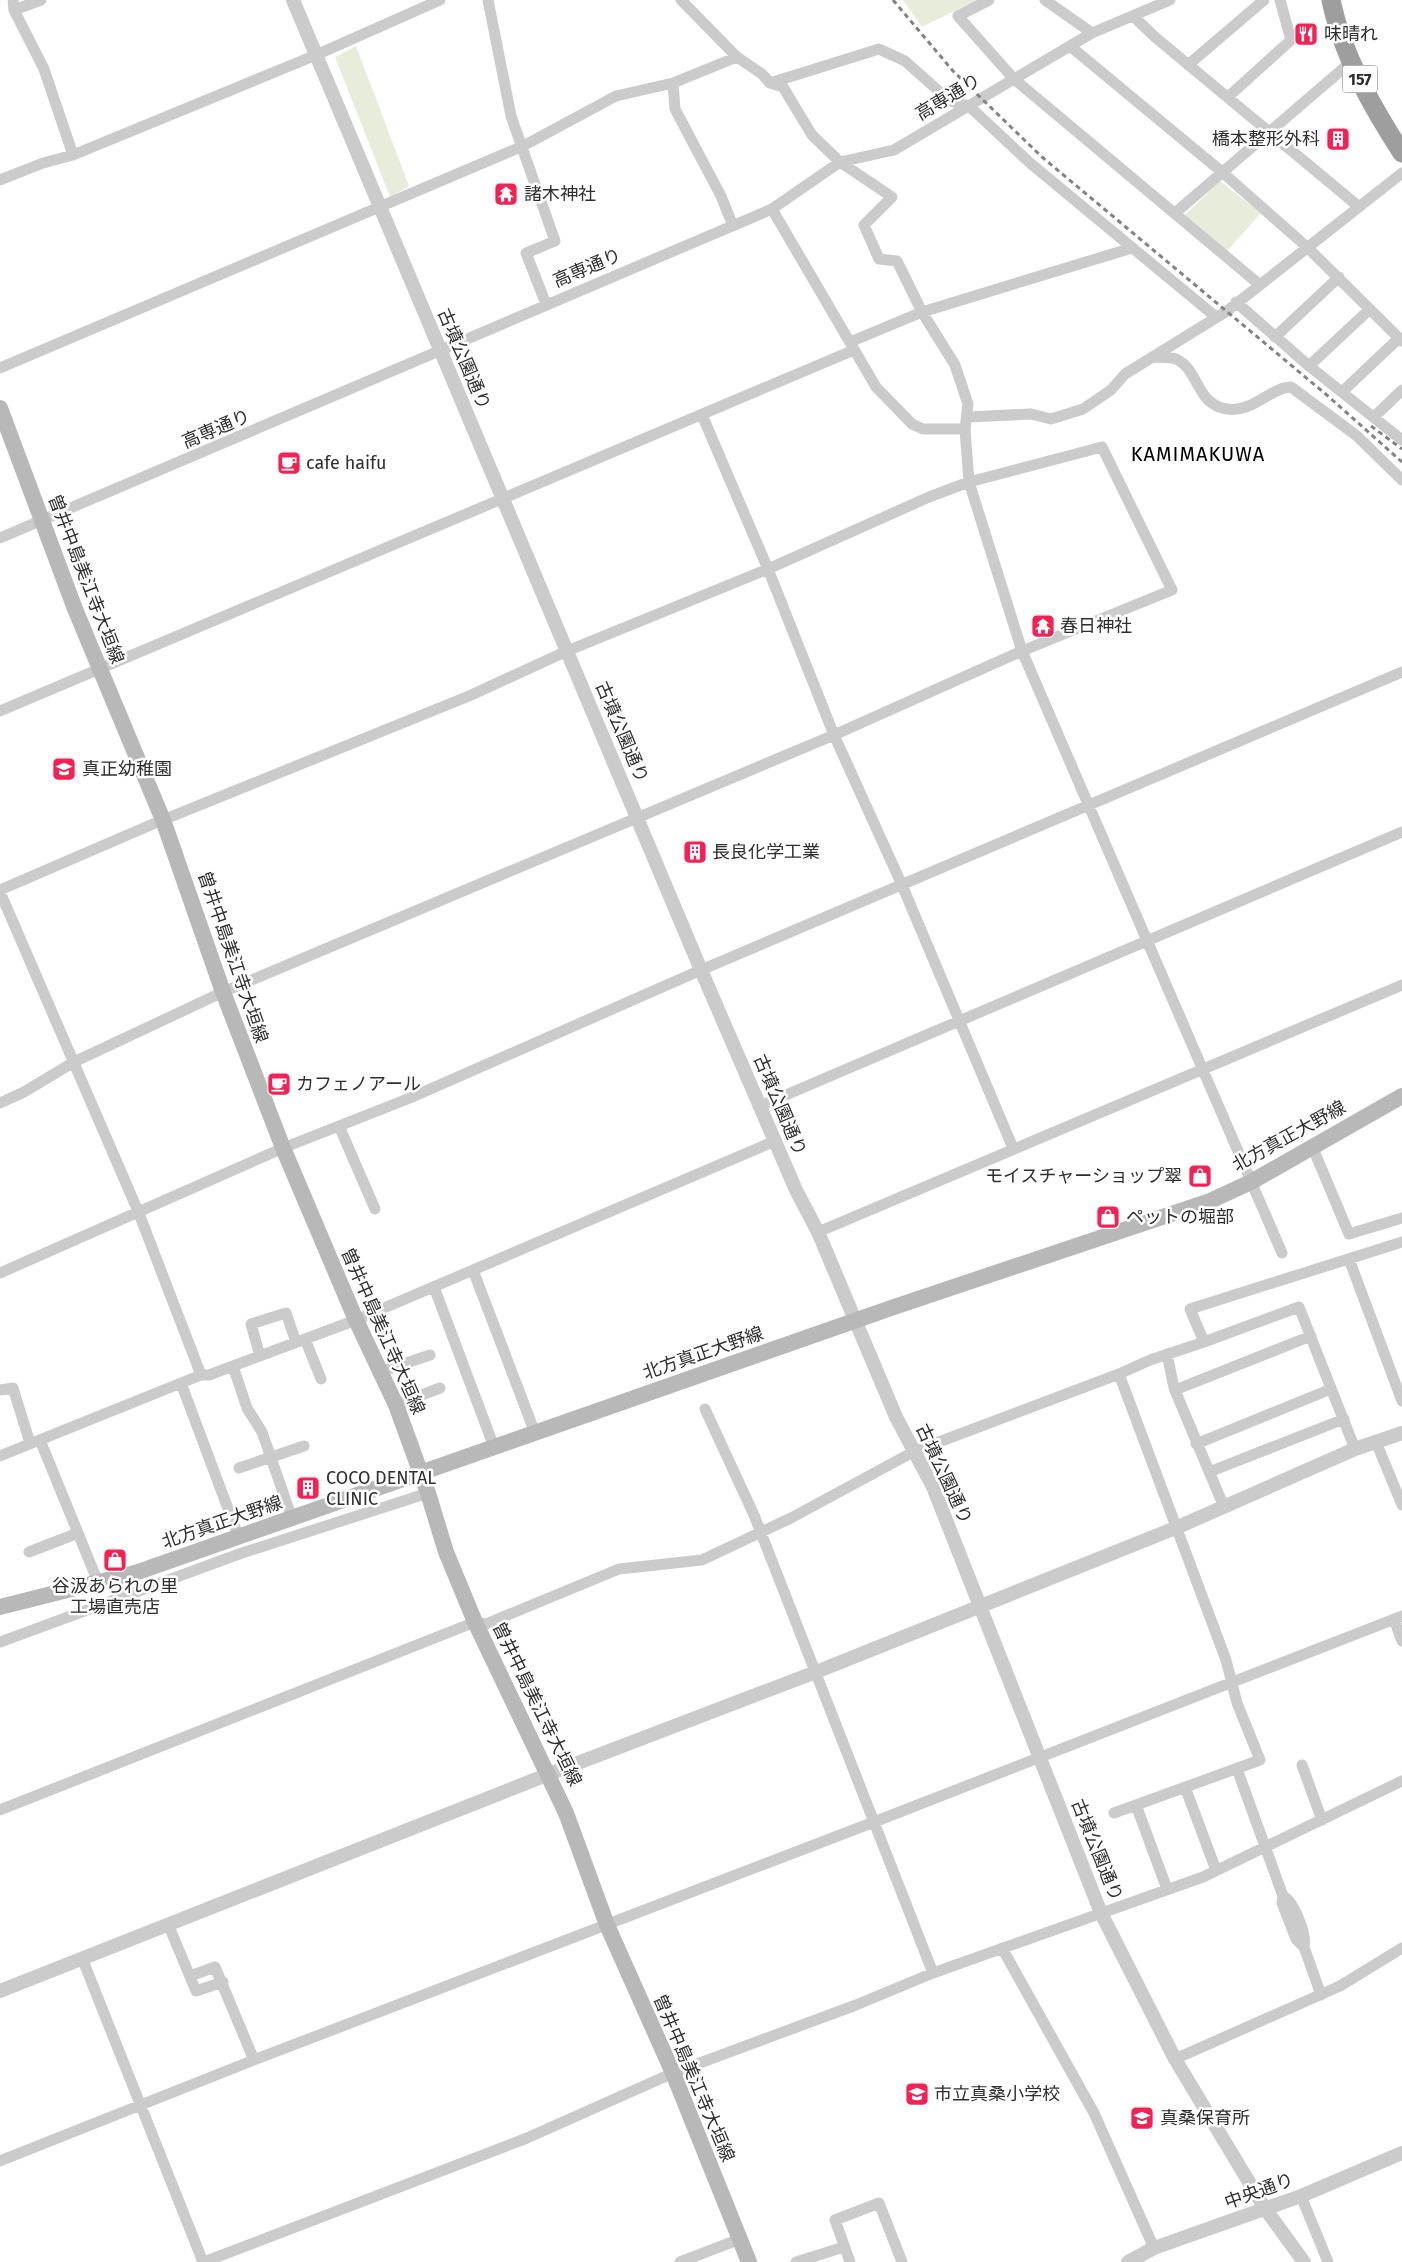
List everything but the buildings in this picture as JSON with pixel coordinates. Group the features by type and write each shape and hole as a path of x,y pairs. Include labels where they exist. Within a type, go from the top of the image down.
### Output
{"highway":[{"name":"157","path":"1331,0 1352,62 1378,117 1402,152"},
{"name":"157","path":"1341,0 1362,61 1387,112 1402,136"}],"main road":[{"name":"曽井中島美江寺大垣線","path":"0,408 99,670 163,820 223,992 283,1148 356,1320 396,1406 428,1493 446,1552 475,1622 566,1813 607,1925 674,2073 749,2262"},
{"name":"北方真正大野線","path":"0,1607 135,1573 856,1321 1175,1214 1210,1201 1251,1182 1402,1096"}],"street":[{"path":"41,0 14,5 44,69 73,155"},
{"name":"古墳公園通り","path":"293,0 701,970 796,1190 818,1232 896,1417 933,1487 981,1604 1101,1913 1175,2059 1264,2207 1304,2262"},
{"path":"488,0 511,116 555,241 526,253 546,304"},
{"path":"680,0 736,57 762,74 770,83 783,87 812,136 840,162 892,196 864,225 879,259 897,261 922,312 955,365 968,404 968,417 965,429 969,482 1022,651 1090,804 1282,1253"},
{"path":"989,0 958,16 1014,79 1260,285"},
{"path":"1045,0 1092,33"},
{"name":"高専通り","path":"0,538 42,522 441,352 546,304 733,226 772,208 840,162 894,150 1092,33 1170,0"},
{"path":"1188,65 1264,0"},
{"path":"1228,97 1291,40 1280,0"},
{"path":"0,180 43,163 73,155 316,56 434,1"},
{"path":"1134,16 1188,65 1358,206"},
{"path":"1070,46 1222,172 1308,248 1400,340 1342,392"},
{"path":"770,83 880,49 905,61 950,100 969,106 1030,163 1216,317"},
{"path":"0,368 523,146 616,96 673,83 736,57"},
{"path":"1175,213 1344,66 1352,62"},
{"path":"673,83 675,109 721,196 733,226"},
{"path":"968,417 1031,414 1051,419 1066,416 1083,409 1112,390 1125,374 1152,356 1170,348 1260,285 1402,173"},
{"path":"772,208 876,388 912,424 923,429 965,429"},
{"path":"0,711 702,415 922,312 1132,248"},
{"path":"1275,337 1339,277"},
{"path":"1236,302 1309,366 1402,439"},
{"path":"1309,366 1370,309"},
{"path":"1152,356 1177,359 1190,372 1209,403 1228,409 1250,406 1284,387 1291,387 1357,436 1402,480"},
{"path":"1374,417 1402,390"},
{"path":"702,415 768,569 834,735 902,885 1013,1148"},
{"path":"0,1103 24,1092 74,1062 223,992 834,735 1022,651 1172,590 1102,447 969,482 929,497 768,569 568,651 422,716 163,820 0,891 74,1062 138,1211 201,1375"},
{"path":"0,1273 283,1148 410,1098 701,970 1402,672"},
{"path":"760,1106 1402,832"},
{"path":"818,1232 1402,985"},
{"path":"340,1126 375,1209"},
{"path":"0,1456 201,1375 209,1375 356,1320 775,1141"},
{"path":"1312,1146 1349,1234 1402,1218"},
{"path":"1204,1342 1190,1309 1402,1242"},
{"path":"1349,1259 1402,1401"},
{"path":"474,1270 535,1433"},
{"path":"434,1286 494,1447"},
{"path":"0,1810 475,1622 486,1624 619,1569 702,1560 761,1533 915,1451 1119,1374 1166,1354 1299,1307 1355,1449"},
{"path":"260,1356 251,1324 286,1313 321,1379"},
{"path":"1175,1390 1311,1336"},
{"path":"1166,1354 1175,1390 1224,1507"},
{"path":"380,1372 430,1355"},
{"path":"233,1366 247,1408 262,1432 292,1518"},
{"path":"1114,1813 1260,1760 1237,1703 1233,1684 1178,1527 1119,1374"},
{"path":"181,1383 239,1538"},
{"path":"0,1390 13,1388 18,1397 35,1442 78,1533 98,1582"},
{"path":"396,1406 440,1388"},
{"path":"1196,1444 1331,1389"},
{"path":"705,1409 761,1533 933,1973"},
{"path":"1209,1472 1344,1419"},
{"path":"0,1991 548,1774 816,1672 981,1604 1178,1527 1355,1449 1402,1432"},
{"path":"1376,1442 1402,1506"},
{"path":"239,1468 304,1446"},
{"path":"0,1642 239,1554 428,1493"},
{"path":"29,1552 78,1533"},
{"path":"0,2161 254,2060 1233,1684 1398,1618 1402,1641"},
{"path":"1302,1765 1322,1820"},
{"path":"1237,1769 1283,1896 1282,1903 1296,1940 1304,1947 1321,1995"},
{"path":"82,1958 203,2262 527,2138 674,2073 856,2005 933,1973 1216,1870 1402,1781"},
{"path":"1185,1787 1216,1870"},
{"path":"1136,1805 1167,1889"},
{"path":"168,1924 196,1991 222,1982"},
{"path":"1002,1948 1094,2113 1154,2248"},
{"path":"1175,2059 1321,1995 1359,1976 1402,1948"},
{"path":"190,1976 215,1967 254,2060"},
{"name":"中央通り","path":"1128,2262 1154,2248 1211,2230 1264,2207 1301,2196 1402,2153"},
{"path":"1301,2196 1328,2262"},
{"path":"850,2262 834,2220 879,2203 902,2262"},
{"path":"680,2262 740,2239"},
{"path":"796,2262 844,2247"}],"green space":[{"path":"903,0 977,0 922,27"},
{"path":"356,46 409,186 390,197 335,57"},
{"path":"1220,181 1261,213 1227,251 1183,217"}],"railway":[{"path":"893,0 953,71 1042,157 1328,396 1402,462"},
{"path":"1371,426 1402,449"}],"place":[{"name":"味晴れ","path":"1306,34"},
{"name":"橋本整形外科","path":"1338,139"},
{"name":"諸木神社","path":"506,194"},
{"name":"cafe haifu","path":"289,463"},
{"name":"春日神社","path":"1043,626"},
{"name":"真正幼稚園","path":"64,769"},
{"name":"長良化学工業","path":"695,852"},
{"name":"カフェノアール","path":"279,1084"},
{"name":"モイスチャーショップ翠","path":"1200,1176"},
{"name":"ペットの堀部","path":"1108,1217"},
{"name":"COCO DENTAL CLINIC","path":"308,1488"},
{"name":"谷汲あられの里 工場直売店","path":"115,1560"},
{"name":"市立真桑小学校","path":"917,2094"},
{"name":"真桑保育所","path":"1142,2118"}],"district":[{"name":"KAMIMAKUWA","path":"1198,454"}]}
